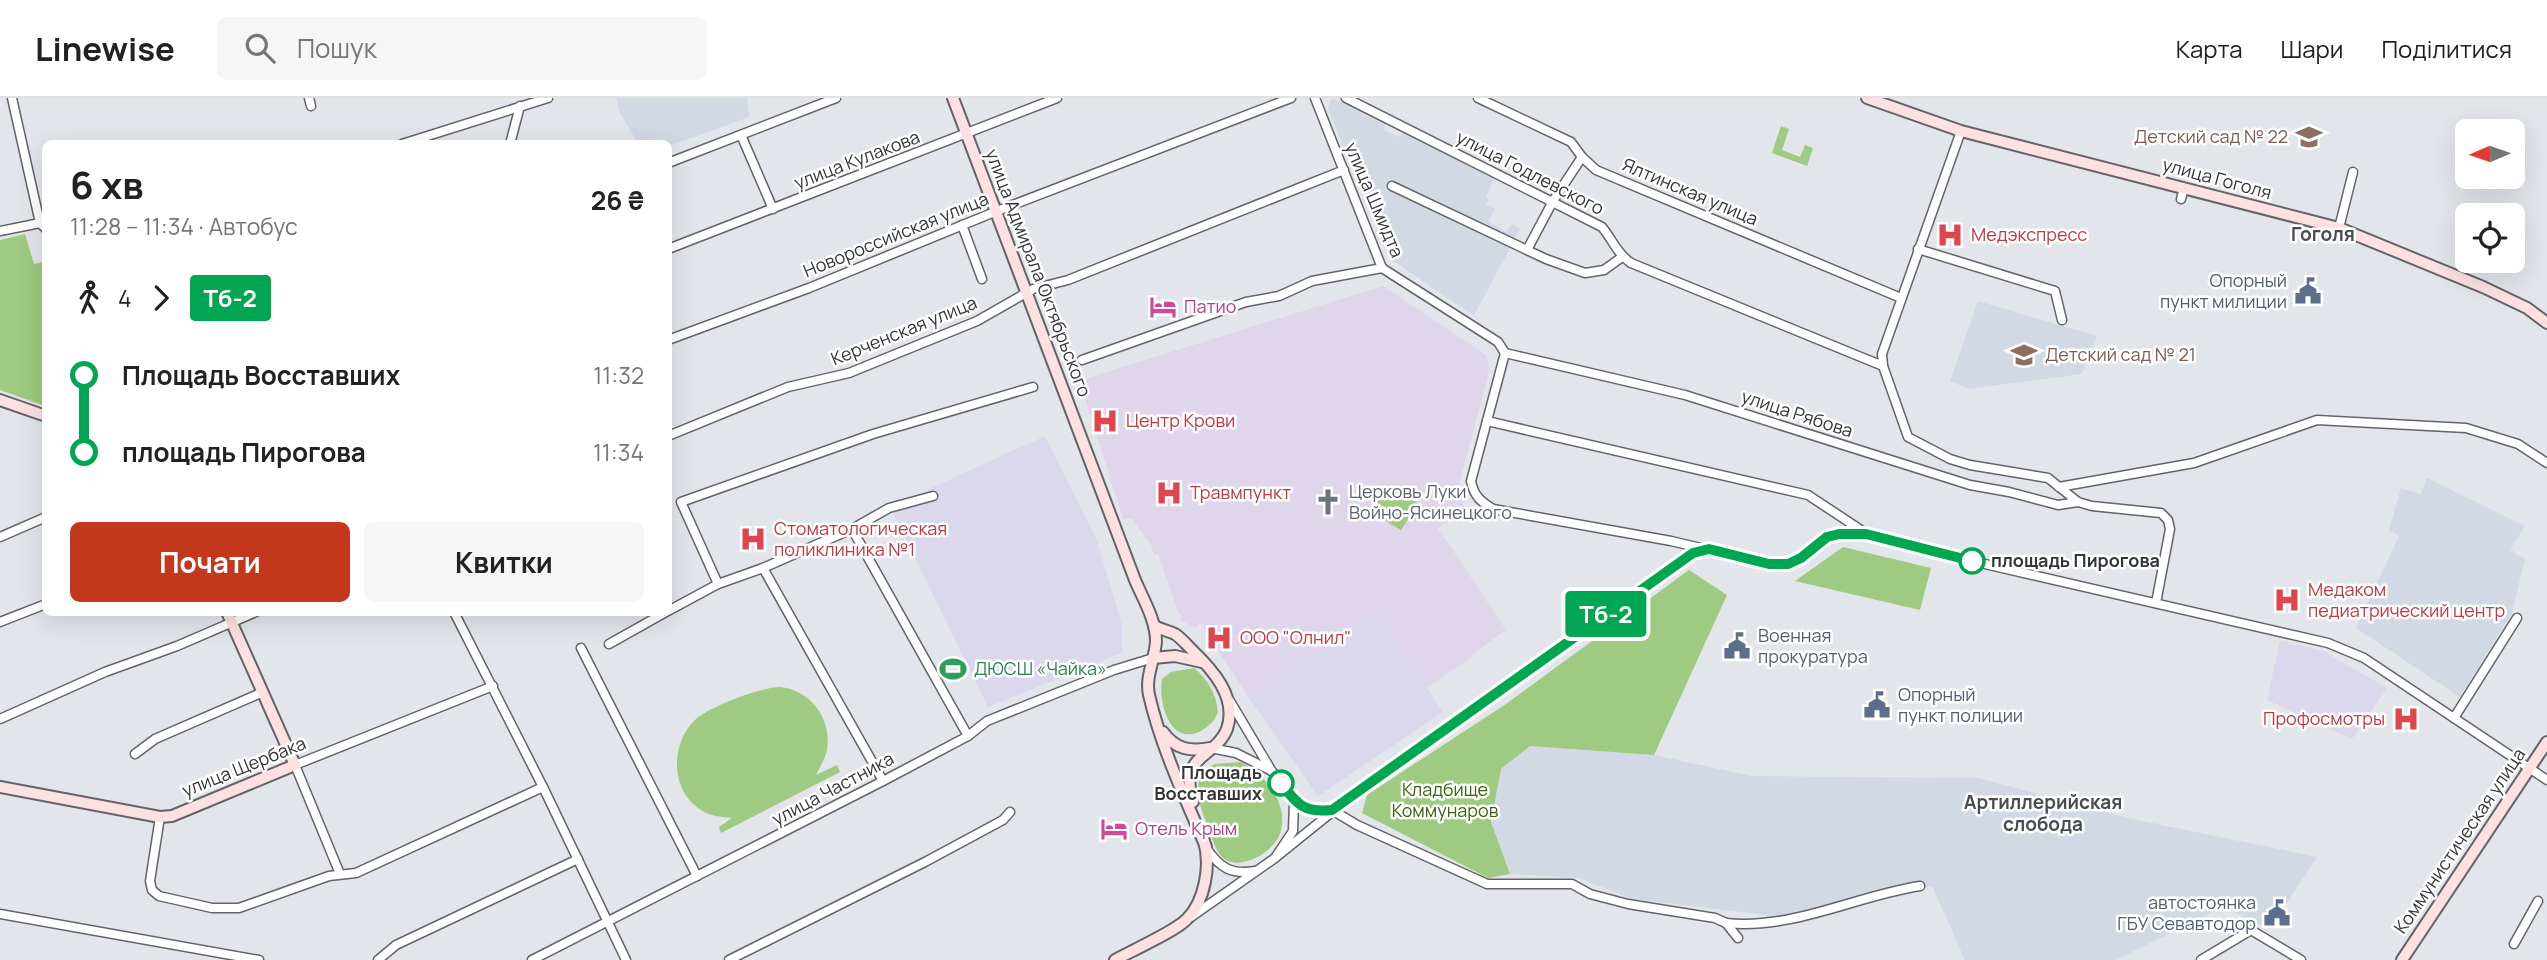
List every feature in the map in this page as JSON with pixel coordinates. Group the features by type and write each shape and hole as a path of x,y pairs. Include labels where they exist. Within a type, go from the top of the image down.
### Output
{"main road":[{"name":"улица Адмирала Октябрьского","path":"953,98 1154,626 1156,643 1153,658"},
{"name":"улица Гоголя","path":"1867,98 1961,131 2183,193 2339,228 2483,287 2527,308 2547,323"},
{"path":"0,400 42,415"},
{"path":"229,618 295,765"},
{"path":"1115,960 1186,921 1196,907 1206,879 1206,847 1189,780 1199,757 1223,737 1229,720 1226,693 1207,665 1177,635 1154,626"},
{"path":"1206,847 1173,769 1148,685 1153,658 1186,657 1207,665"},
{"path":"1159,727 1168,739 1181,748 1211,748"},
{"name":"Коммунистическая улица","path":"2402,960 2547,741"},
{"name":"улица Щербака","path":"0,787 160,817 172,816 295,765"}],"street":[{"path":"12,98 42,222"},
{"path":"413,140 548,98"},
{"path":"672,161 835,98"},
{"name":"улица Кулакова","path":"672,247 1057,98"},
{"name":"Новороссийская улица","path":"672,339 809,288 997,211 1291,98"},
{"name":"улица Шмидта","path":"1315,98 1382,268 1498,342 1505,353"},
{"name":"улица Годлевского","path":"1346,98 1602,227 1622,257"},
{"name":"Ялтинская улица","path":"1478,98 1492,101 1571,142 1596,170 1901,298"},
{"path":"511,140 520,106"},
{"path":"1392,186 1546,259 1585,273 1604,270 1622,257 1883,366 1882,355 1961,131"},
{"path":"741,135 772,209"},
{"path":"1527,250 1553,201 1582,157"},
{"name":"Керченская улица","path":"672,434 759,397 788,387 849,373 976,321 1027,292 1068,280 1344,170"},
{"path":"2339,228 2353,172"},
{"path":"962,225 982,279"},
{"path":"0,231 42,226"},
{"path":"1918,249 2056,291 2062,320"},
{"path":"1082,360 1246,302 1279,296 1312,281 1382,268"},
{"path":"1505,353 1471,481 1479,500 1498,510 1671,541 1769,564 1788,564 1801,558 1827,537 1866,534 1962,559 2270,628 2343,648 2364,658 2547,780"},
{"name":"улица Рябова","path":"1505,353 1685,395 1970,485 2058,505 2078,502"},
{"name":"улица Рябова","path":"1883,366 1908,437 1950,459 1970,465 2019,471 2048,478 2078,502 2092,506 2157,512 2165,516 2170,529 2156,603"},
{"path":"718,584 681,502 873,434 1033,387"},
{"path":"2059,487 2194,463 2317,420 2466,428 2518,444 2547,463"},
{"path":"1487,421 1808,495 1866,534"},
{"path":"672,609 718,584 763,568 852,529 889,508 933,496"},
{"path":"0,537 42,519"},
{"path":"852,529 968,736"},
{"path":"1671,541 1682,551 1679,561"},
{"path":"1186,921 1258,871 1332,810 1679,561 1693,553 1709,549"},
{"path":"763,568 883,781"},
{"path":"0,622 42,606"},
{"path":"456,616 626,960"},
{"path":"609,644 660,616"},
{"path":"0,719 229,618"},
{"path":"2454,718 2517,618"},
{"path":"581,648 697,876"},
{"name":"улица Частника","path":"532,960 883,781 968,736 987,721 1048,695 1153,658"},
{"name":"улица Щербака","path":"295,765 493,686"},
{"path":"135,754 155,739 263,692"},
{"path":"1226,693 1271,771 1294,801 1313,811 1332,810 1357,825 1487,884 1572,884 1605,899 1747,925 1775,922 1891,890 1920,886"},
{"path":"1211,748 1236,753 1271,771"},
{"path":"295,765 340,874"},
{"path":"160,817 150,881 152,890 159,896 212,908 239,908 340,874 356,873 543,788"},
{"path":"1275,858 1293,831 1294,801"},
{"path":"729,960 925,862 1003,820 1010,812"},
{"path":"1206,847 1221,866 1235,872 1258,871"},
{"path":"378,960 396,945 578,859"},
{"path":"2514,944 2538,901"},
{"path":"0,914 259,960"},
{"path":"1726,923 1738,938"},
{"path":"2201,960 2251,930 2301,960"}],"shaded area":[{"path":"616,98 747,98 749,117 672,145 672,140 636,140 620,113"},
{"path":"1332,98 1385,125 1384,130 1399,137 1403,132 1494,179 1486,197 1489,199 1486,205 1495,209 1488,221 1506,232 1512,224 1520,229 1474,316 1389,258 1328,109"},
{"path":"1383,286 1486,355 1490,369 1458,488 1465,509 1437,529 1506,630 1426,688 1376,611 1249,698 1200,623 1196,628 1180,620 1182,616 1178,612 1158,554 1154,555 1151,545 1132,519 1123,519 1080,382"},
{"name":"Детский сад № 21","path":"1978,301 2097,336 2082,374 1969,389 1950,381"},
{"path":"1045,436 1096,538 1122,625 1122,653 988,707 890,507"},
{"path":"2427,478 2525,526 2510,550 2525,559 2512,613 2460,697 2356,628 2399,536 2389,530 2401,488 2421,494"},
{"path":"1376,611 1443,712 1318,796 1249,698"},
{"path":"2280,641 2323,651 2387,688 2352,739 2267,700"},
{"path":"1530,746 1654,755 1752,776 1978,778 2128,818 2317,857 2270,929 2223,907 2116,960 1965,960 1932,886 1769,926 1766,915 1632,899 1579,878 1510,874 1491,823 1501,769"}],"green space":[{"path":"1781,126 1789,129 1782,150 1800,157 1805,145 1813,148 1807,166 1772,153"},
{"path":"25,234 34,264 42,262 42,405 0,390 0,240"},
{"path":"1396,493 1418,503 1401,530 1368,511 1382,494 1393,498"},
{"path":"1843,547 1931,568 1920,610 1795,581"},
{"name":"Кладбище Коммунаров","path":"1689,570 1727,595 1654,755 1530,746 1501,769 1491,822 1510,874 1488,878 1362,813 1367,795 1506,704"},
{"path":"1194,668 1210,687 1218,712 1208,726 1189,734 1173,727 1168,719 1161,688 1162,679 1171,672"},
{"path":"780,687 791,689 810,700 822,717 828,739 827,750 816,775 837,765 840,772 721,833 719,827 732,818 704,812 691,802 683,791 677,767 681,742 695,720 711,709 748,694"},
{"path":"1240,762 1258,773 1272,790 1281,809 1282,820 1278,837 1267,851 1251,860 1234,862 1223,858 1216,848 1201,809 1198,787 1201,770 1215,764"}],"bus line":[{"name":"Тб-2","path":"1281,783 1294,801 1305,808 1313,811 1332,810 1693,553 1709,549 1769,564 1788,564 1801,558 1827,537 1851,533 1866,534 1972,561"}],"place":[{"name":"Детский сад № 22","path":"2309,137"},
{"name":"Медэкспресс","path":"1950,235"},
{"name":"Опорный пункт милиции","path":"2308,291"},
{"name":"Патио","path":"1163,307"},
{"name":"Детский сад № 21","path":"2024,355"},
{"name":"Центр Крови","path":"1105,421"},
{"name":"Травмпункт","path":"1169,493"},
{"name":"Церковь Луки Войно-Ясинецкого","path":"1328,502"},
{"name":"Стоматологическая поликлиника №1","path":"753,539"},
{"name":"площадь Пирогова","path":"1972,561"},
{"name":"Медаком педиатрический центр","path":"2287,600"},
{"name":"ООО \"Олнил\"","path":"1219,638"},
{"name":"Военная прокуратура","path":"1737,646"},
{"name":"ДЮСШ «Чайка»","path":"953,669"},
{"name":"Опорный пункт полиции","path":"1877,705"},
{"name":"Профосмотры","path":"2406,719"},
{"name":"Площадь Восставших","path":"1281,783"},
{"name":"Отель Крым","path":"1114,829"},
{"name":"автостоянка ГБУ Севавтодор","path":"2277,913"}],"district":[{"name":"Гоголя","path":"2323,234"},
{"name":"Артиллерийская слобода","path":"2043,813"}]}
